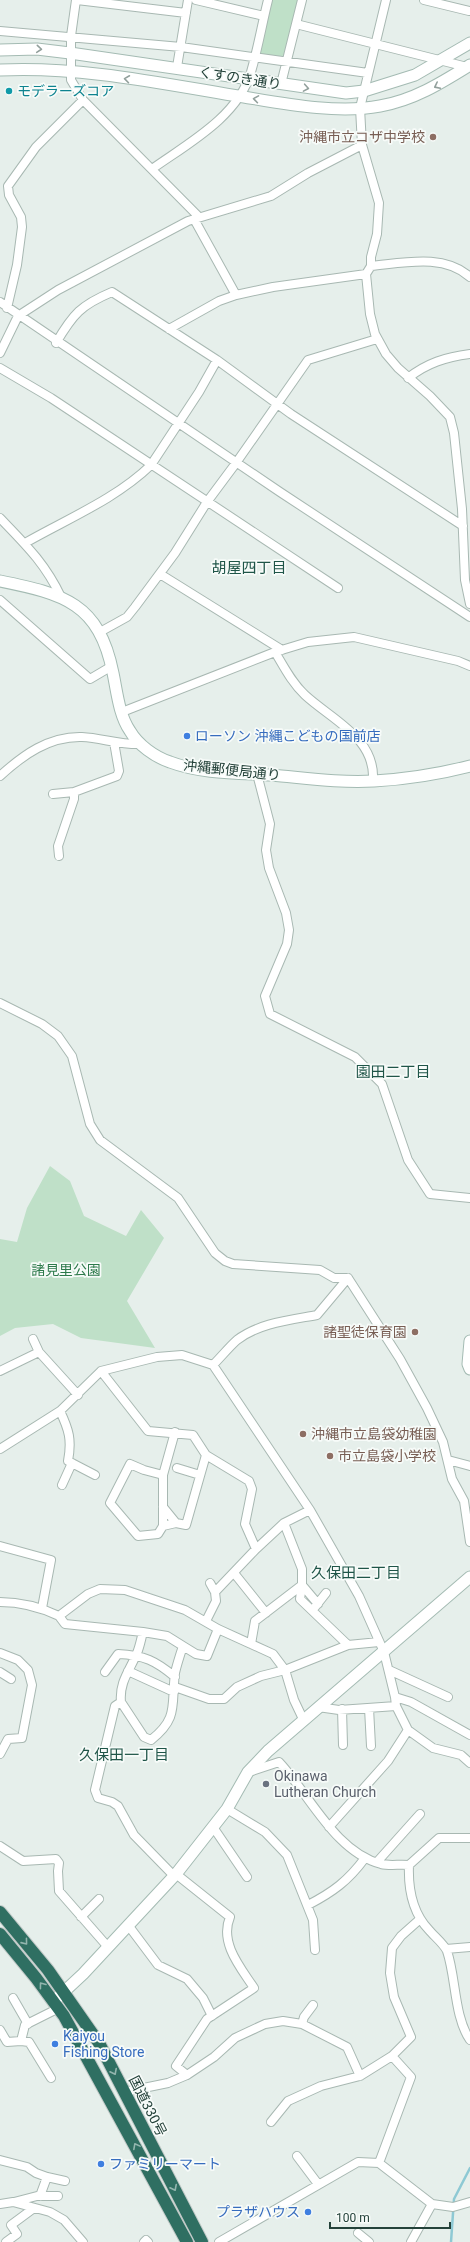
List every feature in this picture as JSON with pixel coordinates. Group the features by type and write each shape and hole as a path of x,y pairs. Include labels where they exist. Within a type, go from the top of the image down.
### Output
{"highway":[{"name":"国道330号","path":"0,1912 64,1991 99,2043 202,2242"},
{"name":"国道330号","path":"0,1934 56,2004 86,2053 187,2242"}],"street":[{"path":"186,12 76,0 71,36 71,80 83,100 152,169 196,218 236,295"},
{"path":"177,68 188,0"},
{"path":"196,0 264,16"},
{"path":"152,169 213,124 240,96 248,80 268,0"},
{"path":"281,84 302,0"},
{"path":"386,0 360,108 362,145 379,203 377,234 370,257 368,270 370,314 377,339 386,354 408,378 430,396 450,417 454,433 463,526 465,580 470,604"},
{"path":"424,0 469,11"},
{"path":"296,24 440,61 468,66"},
{"path":"0,31 71,36 181,47 368,73"},
{"name":"くすのき通り","path":"0,50 37,49 70,53 336,92 364,91 415,75 470,43"},
{"name":"くすのき通り","path":"0,70 70,72 240,96 291,105 360,108 379,107 418,95 445,82 468,66"},
{"path":"83,100 36,147 8,186 9,195 21,217 22,227 17,265 3,305 56,343 470,617"},
{"path":"0,353 18,316 58,290 196,218 271,196 308,173 362,145"},
{"path":"169,329 219,301 236,295 368,270 431,262 450,265 464,271 470,277"},
{"path":"56,343 71,318 78,310 96,298 112,292 217,360 278,403 291,414 463,526"},
{"path":"100,632 127,617 160,574 207,502 308,360 377,339"},
{"path":"408,378 421,368 435,361 470,354"},
{"path":"25,543 121,489 151,465 177,423 199,392 217,360"},
{"path":"0,368 51,398 338,588"},
{"path":"0,518 25,543 54,581 61,597"},
{"path":"160,574 279,651 296,685 306,696 347,728 363,745 373,766 373,781"},
{"name":"沖縄郵便局通り","path":"0,581 39,589 61,597 85,612 100,632 112,666 122,712 130,731 141,744 155,755 184,767 258,774 373,781 411,778 470,766"},
{"path":"0,600 90,679 112,666"},
{"path":"122,712 279,651 308,642 354,638 450,659 470,666"},
{"path":"0,776 8,767 29,752 53,741 82,737 141,744"},
{"path":"53,794 74,792 117,776 119,771 114,742"},
{"path":"258,774 270,824 266,850 269,868 286,913 289,930 287,944 264,996 270,1014 354,1057 382,1084 408,1160 430,1194 470,1198"},
{"path":"59,856 58,846 74,799 74,792"},
{"path":"0,1003 42,1024 58,1036 72,1056 90,1124 100,1140 178,1198 215,1253 225,1262 233,1264 320,1270 334,1278 348,1278"},
{"path":"213,1365 237,1341 252,1331 281,1321 317,1315 348,1278"},
{"path":"348,1278 400,1359 427,1408 443,1442 452,1479 464,1501 470,1542"},
{"path":"33,1339 39,1352 78,1394"},
{"path":"470,1341 468,1364 470,1369"},
{"path":"0,1371 39,1352"},
{"path":"0,1449 60,1411 102,1371 157,1357 182,1355 213,1365 310,1510 358,1596 381,1647 396,1697 396,1706 408,1730 433,1748 461,1754 470,1763"},
{"path":"102,1371 148,1431 175,1432 193,1435 206,1455 249,1481 252,1489 245,1524 256,1549"},
{"path":"60,1411 67,1425 71,1443 68,1461 95,1475"},
{"path":"163,1475 144,1470 130,1464 110,1503 138,1536 158,1534 163,1526 163,1475 175,1432"},
{"path":"163,1526 176,1523 186,1526 206,1455"},
{"path":"448,1460 470,1466"},
{"path":"62,1485 72,1463"},
{"path":"176,1468 200,1475"},
{"path":"163,1507 176,1523"},
{"path":"215,1592 256,1549 284,1523 310,1510"},
{"path":"284,1523 302,1569 300,1599 348,1645"},
{"path":"0,1546 51,1560 42,1608"},
{"path":"234,1573 266,1613"},
{"path":"21,2041 25,2025 56,2004 64,1991 108,1947 175,1875 228,1809 248,1772 381,1647 470,1577"},
{"path":"206,1622 216,1601 215,1592 210,1583"},
{"path":"302,1584 318,1604"},
{"path":"250,1644 255,1622 302,1584"},
{"path":"59,1616 94,1592 100,1590 125,1590 185,1610 218,1629 273,1654 286,1670 294,1700 303,1719"},
{"path":"313,1611 326,1593"},
{"path":"0,1602 12,1602 42,1608 59,1616 65,1624 167,1636 196,1654 207,1656 218,1629"},
{"path":"143,1632 136,1655 120,1692 121,1702 144,1737 151,1740 165,1729 171,1718 176,1677 183,1646"},
{"path":"128,1671 208,1700 224,1699 237,1687 261,1676 286,1670 348,1645 381,1647"},
{"path":"0,1653 18,1660 28,1670 32,1685 22,1738 4,1738 0,1754"},
{"path":"105,1672 118,1654 136,1655 161,1666 176,1677"},
{"path":"389,1670 448,1697"},
{"path":"0,1672 12,1679"},
{"path":"396,1697 410,1702 470,1735"},
{"path":"121,1702 115,1706 95,1790 98,1798 112,1802 118,1806 134,1835 175,1875 230,1917 226,1927 232,1954 254,1988 207,2019 176,2066 187,2075"},
{"path":"318,1707 342,1709 396,1706"},
{"path":"369,1708 371,1746"},
{"path":"342,1709 343,1745"},
{"path":"328,1827 388,1761 408,1730"},
{"path":"248,1772 279,1762 296,1780 328,1827 365,1858 382,1864 409,1865 439,1838 470,1838"},
{"path":"228,1809 265,1832 287,1855 313,1920 315,1950"},
{"path":"377,1862 420,1814"},
{"path":"213,1827 247,1877"},
{"path":"0,1846 23,1861 56,1859 59,1863 59,1891 108,1947"},
{"path":"308,1906 330,1894 352,1876 365,1858"},
{"path":"409,1865 408,1881 412,1902 420,1920 446,1949 462,2023 470,2040"},
{"path":"81,1917 99,1899"},
{"path":"271,2122 288,2101 321,2086 360,2076 392,2056 411,2037 394,1997 390,1973 392,1948 401,1936 420,1920"},
{"path":"128,1925 158,1965 187,1979 203,1998 212,2016"},
{"path":"446,1949 470,1947"},
{"path":"13,1998 28,2024"},
{"path":"302,2024 304,2017 313,2005"},
{"path":"124,2092 168,2083 187,2075 214,2057 235,2038 265,2024 283,2021 302,2024 347,2047 360,2076"},
{"path":"0,2030 7,2042 29,2042 51,2078"},
{"path":"379,2163 411,2077 392,2056"},
{"path":"297,2156 318,2184"},
{"path":"0,2160 27,2167 46,2177 65,2181"},
{"path":"218,2242 358,2162 379,2163 432,2204 453,2207 470,2202"},
{"path":"40,2196 46,2177"},
{"path":"0,2204 40,2196 58,2196"},
{"path":"13,2202 50,2212 64,2220 83,2242"},
{"path":"411,2242 432,2204"},
{"path":"6,2242 17,2234 10,2225 34,2208"},
{"path":"358,2233 369,2242"},
{"path":"144,2242 146,2240 148,2242"}],"green space":[{"path":"271,0 299,0 284,55 281,57 261,54 258,51"},
{"name":"諸見里公園","path":"50,1166 70,1181 84,1216 126,1236 141,1210 164,1238 127,1301 155,1348 81,1338 53,1324 15,1328 0,1336 0,1239 17,1242 27,1208"}],"waterway":[{"path":"451,2242 454,2199 470,2168"}],"place":[{"name":"モデラーズコア","path":"9,91"},
{"name":"沖縄市立コザ中学校","path":"433,137"},
{"name":"ローソン 沖縄こどもの国前店","path":"187,736"},
{"name":"諸聖徒保育園","path":"415,1332"},
{"name":"沖縄市立島袋幼稚園","path":"303,1434"},
{"name":"市立島袋小学校","path":"330,1456"},
{"name":"Okinawa Lutheran Church","path":"266,1784"},
{"name":"Kaiyou Fishing Store","path":"55,2044"},
{"name":"ファミリーマート","path":"101,2164"},
{"name":"プラザハウス","path":"308,2212"}],"district":[{"name":"胡屋四丁目","path":"249,568"},
{"name":"園田二丁目","path":"393,1072"},
{"name":"久保田二丁目","path":"356,1573"},
{"name":"久保田一丁目","path":"124,1755"}]}
